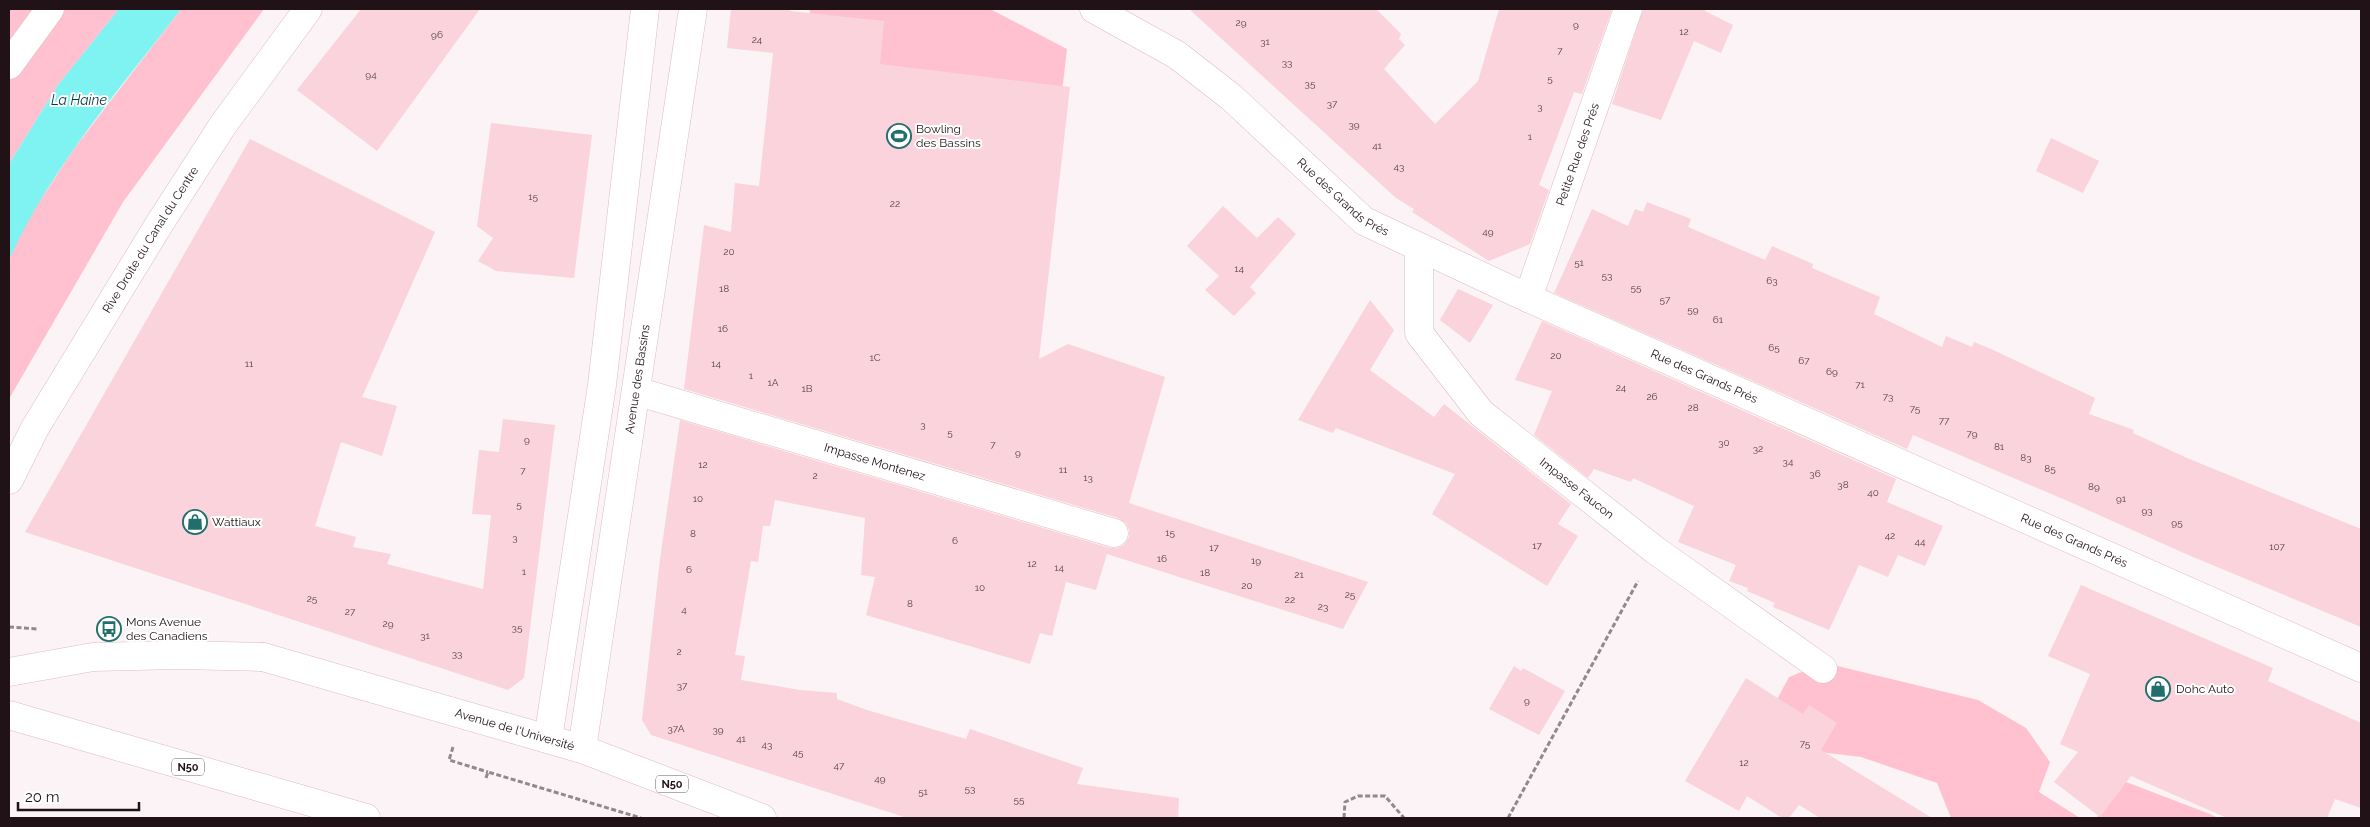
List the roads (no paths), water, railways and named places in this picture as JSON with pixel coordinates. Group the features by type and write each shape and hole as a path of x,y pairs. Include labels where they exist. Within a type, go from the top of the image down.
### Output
{"main road":[{"path":"9,65 50,9"},
{"name":"Rive Droite du Canal du Centre","path":"9,480 35,428 158,226 223,125 308,9"},
{"path":"548,739 602,385 645,9"},
{"name":"Avenue des Bassins","path":"582,749 693,9"},
{"name":"Rue des Grands Prés","path":"1094,9 1177,55 1231,97 1364,221 1528,298 2361,668"},
{"name":"Petite Rue des Prés","path":"1528,298 1628,9"},
{"name":"Impasse Faucon","path":"1419,248 1419,333 1481,413 1655,550 1823,669"},
{"name":"Impasse Montenez","path":"636,391 1114,534"},
{"name":"Avenue de l'Université","path":"9,672 93,657 179,655 263,657 582,749 762,818"},
{"name":"N50","path":"9,716 366,818"}],"water":[{"name":"La Haine","path":"119,9 181,9 111,99 66,161 26,226 9,260 9,164 58,85"}],"place":[{"name":"Bowling des Bassins","path":"899,136"},
{"name":"Wattiaux","path":"195,522"},
{"name":"Mons Avenue des Canadiens","path":"109,629"},
{"name":"Dohc Auto","path":"2158,689"}]}
